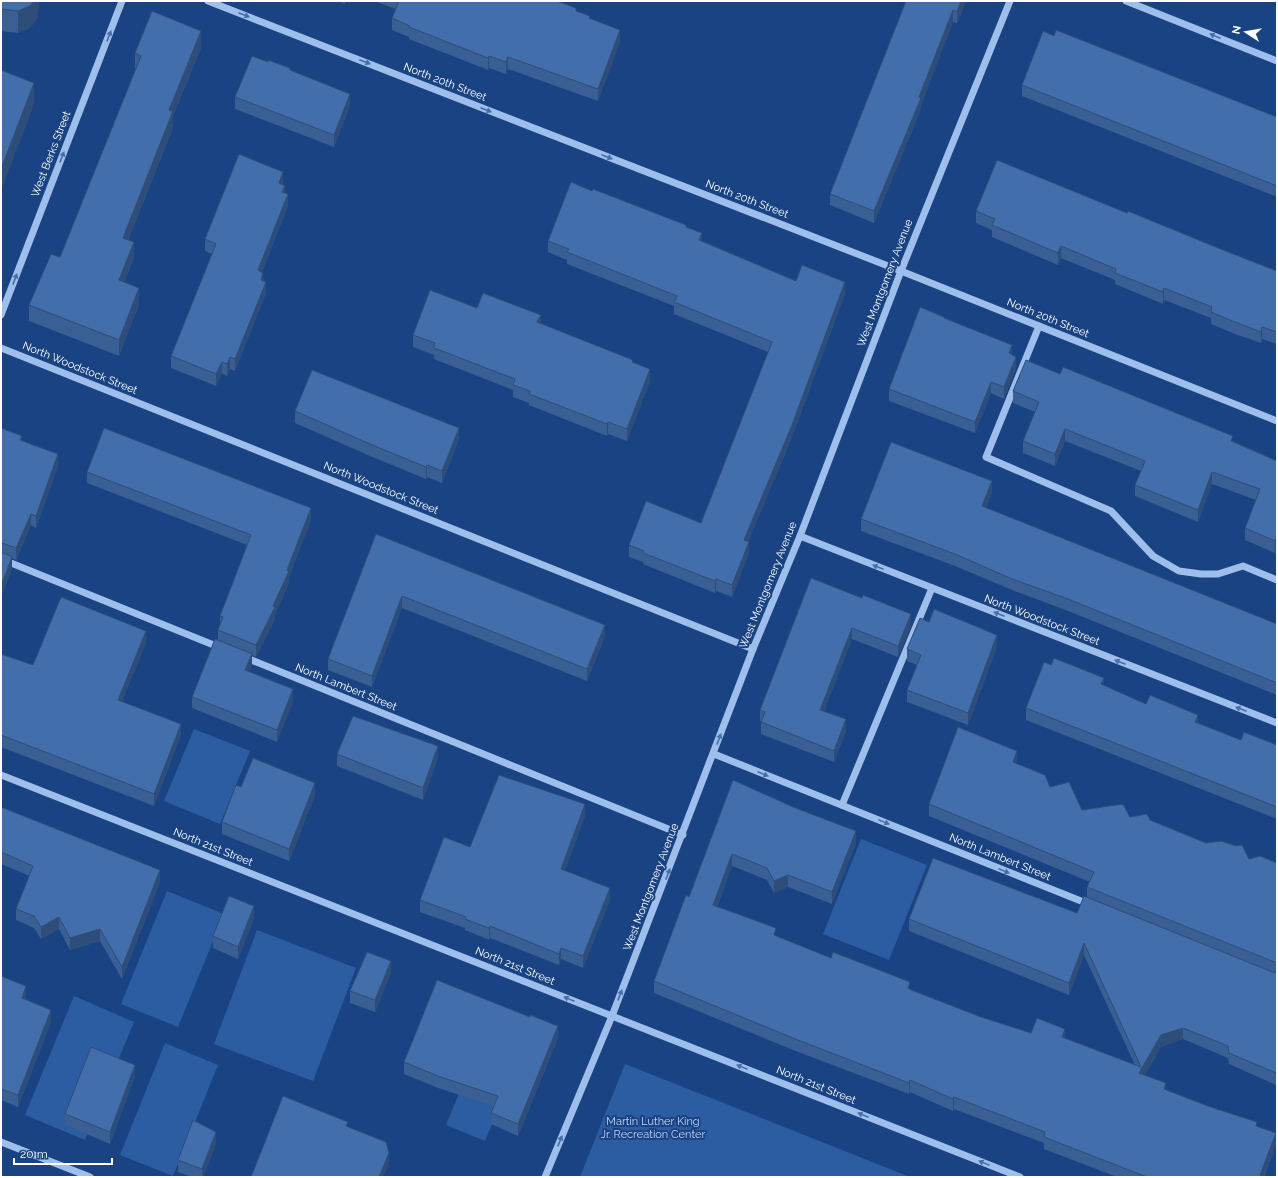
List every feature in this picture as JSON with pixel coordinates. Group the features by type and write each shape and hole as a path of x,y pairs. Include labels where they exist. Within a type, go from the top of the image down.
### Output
{"street":[{"name":"West Berks Street","path":"1,315 122,1"},
{"name":"North 20th Street","path":"208,1 901,271 1277,421"},
{"name":"West Montgomery Avenue","path":"545,1177 612,1016 683,835 753,648 800,536 901,271 1010,1"},
{"path":"1126,1 1277,61"},
{"path":"1039,326 986,457 1111,510 1153,556 1179,571 1201,574 1218,574 1243,566 1277,580"},
{"name":"North Woodstock Street","path":"1,348 753,648"},
{"name":"North Woodstock Street","path":"800,536 1277,723"},
{"name":"North Lambert Street","path":"1,559 683,835"},
{"path":"842,805 932,588"},
{"name":"North Lambert Street","path":"714,754 1100,909"},
{"name":"North 21st Street","path":"1,775 1020,1177"},
{"path":"1,1142 90,1177"}],"green space":[{"path":"194,729 250,751 220,824 164,801"},
{"path":"861,839 927,865 889,960 823,934"},
{"path":"167,891 224,914 178,1027 121,1004"},
{"path":"257,930 356,968 313,1081 214,1044"},
{"path":"74,996 134,1022 85,1140 25,1115"},
{"path":"490,1018 529,1034 485,1141 446,1125"},
{"path":"165,1043 218,1065 173,1176 120,1155"},
{"name":"Martin Luther King Jr. Recreation Center","path":"625,1064 910,1177 580,1177"}],"building":[{"path":"1,1 34,1 30,6 18,11 1,9"},
{"path":"399,1 557,1 576,8 576,11 590,16 589,18 620,30 598,89 508,57 506,62 489,56 488,58 409,27 410,26 392,18"},
{"path":"906,1 961,1 957,12 953,10 919,97 921,98 874,211 830,194"},
{"path":"152,11 201,31 169,110 173,111 123,238 134,242 119,280 139,288 119,340 29,305 51,254 60,257 141,56 135,53"},
{"path":"1056,30 1277,117 1277,186 1022,85 1043,31 1054,36"},
{"path":"252,56 290,68 290,70 350,94 334,135 235,97"},
{"path":"1,70 34,83 1,169"},
{"path":"239,154 283,172 279,183 285,186 282,192 288,194 258,270 263,273 261,280 266,282 235,359 230,357 227,364 222,362 216,374 171,356 216,244 205,239"},
{"path":"997,160 1127,213 1128,211 1277,271 1277,332 1262,327 1261,332 1211,312 1212,307 1164,288 1163,292 1115,273 1116,269 1061,246 1058,253 992,225 995,219 976,211"},
{"path":"571,182 686,225 686,227 702,233 699,240 796,281 802,265 845,282 792,425 744,540 749,542 732,585 716,579 715,581 643,553 644,551 629,545 646,501 701,523 772,342 674,302 677,296 567,252 569,249 548,241"},
{"path":"430,290 477,308 483,293 541,315 537,322 633,360 632,362 650,369 627,429 608,422 607,424 529,394 530,391 513,385 515,379 434,348 435,343 413,335"},
{"path":"920,307 1012,345 1009,353 1016,357 1004,387 991,382 975,422 889,389"},
{"path":"1026,360 1060,374 1063,367 1233,436 1231,441 1277,461 1277,537 1275,541 1245,528 1260,489 1212,472 1198,510 1135,485 1145,461 1065,429 1055,454 1023,441 1039,402 1013,391"},
{"path":"312,370 459,428 442,471 427,465 426,467 295,411"},
{"path":"1,428 22,436 20,440 58,454 36,516 31,514 16,548 1,543"},
{"path":"104,428 311,508 287,570 289,571 273,606 275,607 256,645 218,630 223,617 220,616 251,535 87,472"},
{"path":"891,442 992,481 982,506 1277,624 1277,683 1068,599 1012,579 955,554 861,519"},
{"path":"376,534 605,625 587,669 402,596 372,676 328,659"},
{"path":"1,552 12,557 1,586"},
{"path":"811,578 862,598 863,595 911,614 898,646 852,628 820,710 846,719 834,751 761,722 765,712 760,710"},
{"path":"61,597 146,631 118,700 181,724 154,794 1,735 1,654 33,665"},
{"path":"934,609 997,635 968,713 907,690 921,655 907,649 920,618 929,622"},
{"path":"215,639 252,654 245,670 293,689 277,730 192,697"},
{"path":"1054,658 1104,678 1101,684 1146,704 1150,695 1198,715 1195,722 1241,740 1244,732 1277,745 1277,807 1026,708 1044,662 1051,665"},
{"path":"353,716 438,746 423,788 337,754"},
{"path":"958,727 1017,751 1013,762 1045,775 1050,787 1069,782 1082,810 1123,804 1130,817 1147,814 1150,820 1206,843 1221,841 1236,846 1242,845 1249,859 1260,856 1277,863 1277,963 1087,887 1094,872 929,804"},
{"path":"253,758 315,783 289,849 222,822 236,785 241,787"},
{"path":"499,775 585,804 561,869 610,888 583,956 561,948 559,954 490,926 489,928 465,919 466,917 420,900 444,837 470,847"},
{"path":"733,780 793,807 856,831 832,892 788,875 774,881 767,868 732,854 713,905 776,928 774,935 831,958 833,952 910,982 908,988 911,990 981,1017 1031,1033 1037,1018 1065,1029 1062,1037 1141,1067 1084,943 1069,983 909,919 933,858 1077,913 1084,896 1275,973 1277,972 1277,1073 1229,1053 1228,1046 1183,1028 1161,1035 1139,1073 1166,1083 1164,1089 1208,1106 1257,1122 1256,1126 1276,1133 1260,1175 1265,1177 1147,1177 1044,1137 1045,1132 954,1097 953,1099 910,1080 909,1083 793,1038 654,981 686,895 689,897"},
{"path":"1,807 160,870 122,967 100,929 70,938 59,917 41,927 34,916 16,909 33,866 1,852"},
{"path":"229,896 254,906 238,947 213,936"},
{"path":"367,952 391,961 375,1000 350,991"},
{"path":"1,976 26,986 22,998 51,1010 18,1095 1,1089"},
{"path":"437,980 530,1017 530,1015 558,1026 518,1124 491,1113 498,1096 438,1076 404,1062"},
{"path":"91,1047 135,1065 110,1132 65,1114"},
{"path":"283,1096 348,1122 346,1126 386,1142 389,1153 379,1177 251,1177"},
{"path":"193,1120 216,1132 202,1169 178,1160"}]}
